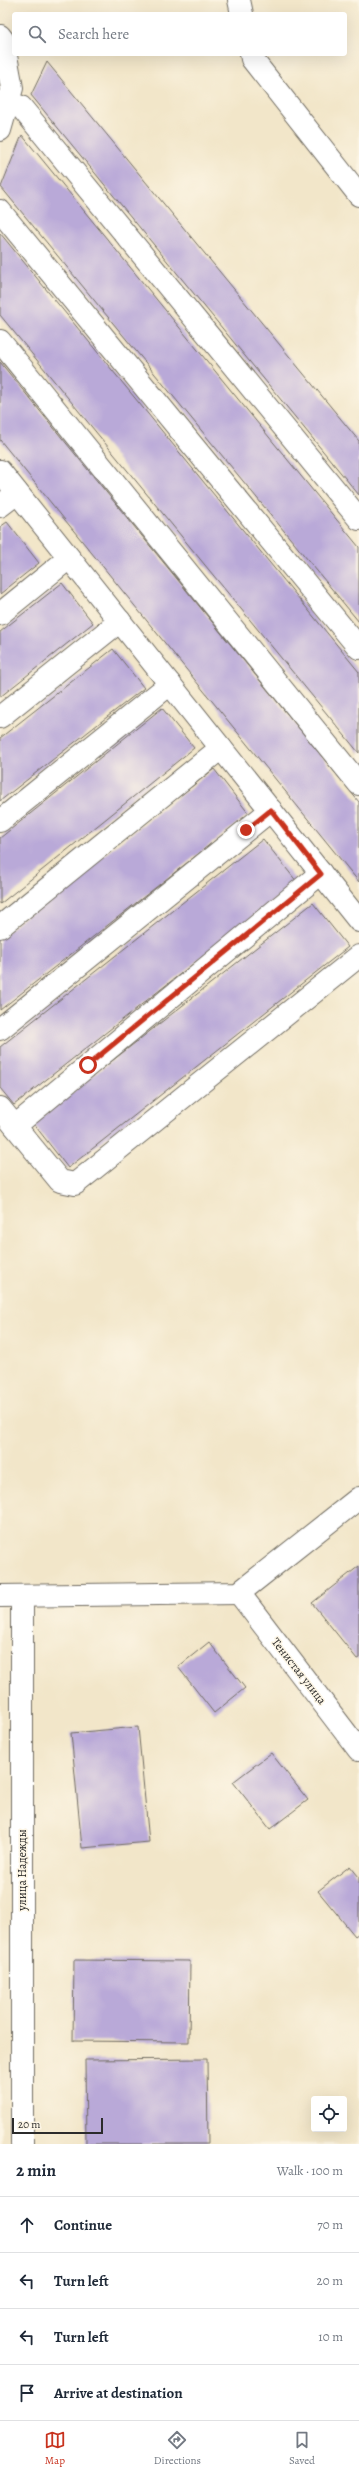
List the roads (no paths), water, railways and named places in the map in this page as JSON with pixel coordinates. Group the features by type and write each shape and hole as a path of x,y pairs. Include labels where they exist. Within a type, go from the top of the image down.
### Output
{"street":[{"path":"239,0 242,12"},
{"path":"0,36 3,40 12,88 4,102 0,130"},
{"path":"251,56 252,59 359,195"},
{"path":"4,102 21,107 359,519"},
{"path":"0,211 359,648"},
{"path":"0,341 359,784"},
{"path":"0,471 359,920"},
{"path":"0,506 17,493"},
{"path":"0,614 70,558"},
{"path":"0,717 120,621"},
{"path":"0,821 170,684"},
{"path":"0,927 221,748"},
{"path":"0,1029 271,810"},
{"path":"15,1126 321,874"},
{"path":"0,1108 60,1181 75,1184 359,956"},
{"path":"0,1596 239,1593 359,1498"},
{"name":"Тенистая улица","path":"239,1593 359,1750"},
{"name":"улица Надежды","path":"22,1596 22,2144"}]}
